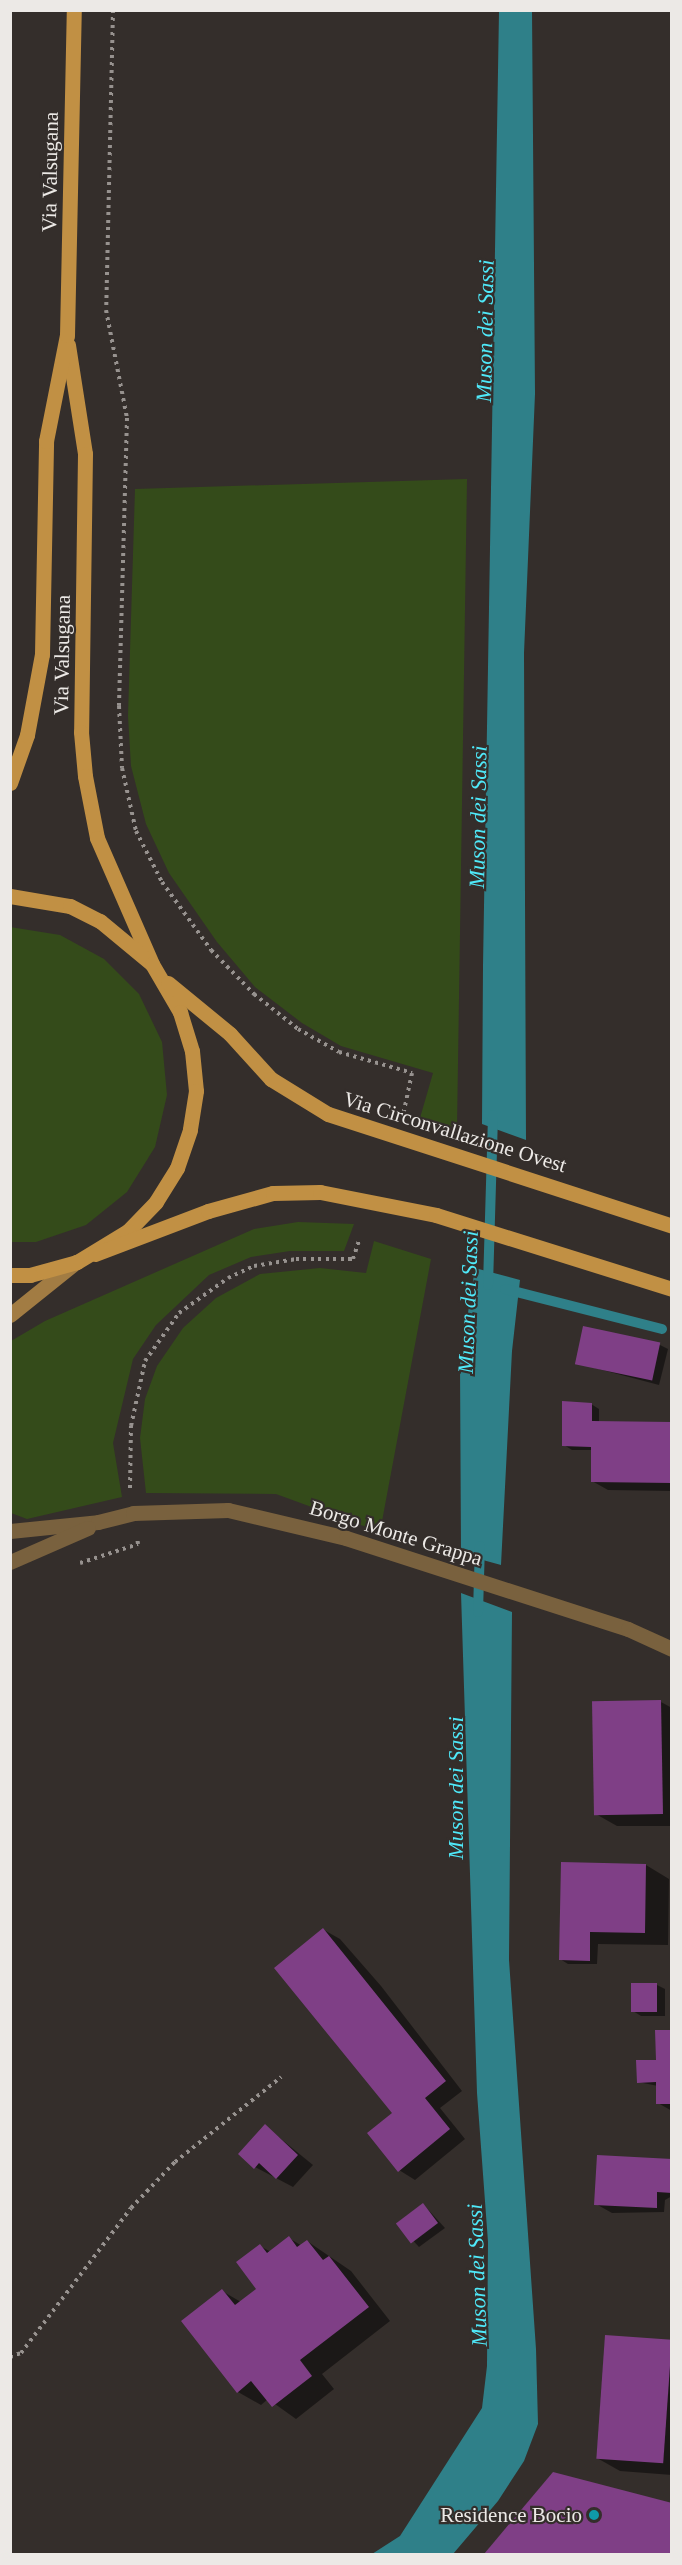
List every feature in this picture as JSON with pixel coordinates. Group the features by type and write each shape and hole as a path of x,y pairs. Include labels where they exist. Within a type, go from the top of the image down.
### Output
{"main road":[{"name":"Via Valsugana","path":"74,10 67,335 85,454 81,732 84,776 97,838 152,964"},
{"name":"Via Valsugana","path":"10,783 38,683 46,441 67,335"},
{"name":"Via Circonvallazione Ovest","path":"10,896 70,906 100,921 152,964 180,1012 192,1051 196,1090 190,1130 177,1168 156,1202 128,1231 95,1254"},
{"name":"Via Circonvallazione Ovest","path":"161,977 230,1034 271,1079 328,1114 403,1141 447,1151 548,1183 672,1226"},
{"name":"Via Circonvallazione Ovest","path":"10,1275 30,1275 77,1262 208,1211 273,1193 320,1192 436,1215 542,1246 672,1289"},
{"path":"10,1315 77,1262"}],"street":[{"name":"Borgo Monte Grappa","path":"98,1522 133,1514 228,1510 334,1535 444,1569 628,1629 672,1649"},
{"path":"10,1531 98,1522"},
{"path":"10,1562 98,1522"}],"path":[{"path":"113,10 106,310 127,418 119,706 122,768 136,831 162,882 211,950 254,994 298,1029 339,1052 412,1073 404,1113"},
{"path":"130,1484 131,1426 145,1361 179,1312 228,1278 254,1266 296,1259 353,1259 359,1240"},
{"path":"10,2357 21,2352 131,2208 175,2162 281,2077"}],"green space":[{"path":"467,479 457,1128 420,1118 433,1073 341,1046 302,1023 255,987 217,942 169,873 146,824 131,766 128,716 135,489"},
{"path":"10,927 60,935 104,959 139,994 162,1042 167,1095 155,1147 127,1192 86,1225 36,1242 11,1242"},
{"path":"298,1222 354,1224 344,1251 290,1251 251,1257 209,1275 156,1325 133,1359 113,1443 122,1497 27,1519 11,1513 11,1341 45,1321 254,1229"},
{"path":"374,1241 431,1259 380,1532 276,1494 146,1493 140,1438 145,1399 157,1366 183,1328 216,1298 260,1274 320,1268 366,1273"}],"water":[{"path":"532,10 535,394 524,653 526,1140 482,1124 499,11"},
{"path":"475,1268 520,1280 512,1351 501,1565 461,1554 460,1364"},
{"path":"461,1593 512,1612 509,1960 536,2349 538,2424 524,2461 498,2501 453,2554 372,2554 400,2536 482,2408 487,2366 488,2242 477,2093"}],"building":[{"path":"583,1326 660,1342 652,1381 575,1364"},
{"path":"562,1401 592,1403 592,1421 672,1422 672,1483 591,1482 591,1447 562,1446"},
{"path":"661,1700 663,1814 594,1815 592,1701"},
{"path":"561,1862 646,1864 645,1933 590,1932 590,1961 559,1960"},
{"path":"323,1928 446,2081 425,2098 450,2129 398,2172 367,2133 392,2113 274,1968"},
{"path":"631,1983 657,1983 657,2012 631,2012"},
{"path":"655,2030 672,2030 672,2104 656,2104 656,2082 637,2083 636,2060 656,2060"},
{"path":"265,2124 298,2155 276,2179 259,2163 254,2169 238,2154"},
{"path":"597,2155 672,2159 672,2193 657,2192 657,2208 594,2205"},
{"path":"423,2203 438,2223 411,2243 396,2223"},
{"path":"289,2236 297,2247 307,2240 323,2260 329,2256 369,2307 300,2360 312,2376 272,2407 251,2381 237,2393 181,2321 222,2289 235,2305 256,2289 236,2262 260,2244 267,2253"},
{"path":"605,2335 672,2340 663,2463 596,2459"},
{"name":"Residence Bocio","path":"553,2472 672,2503 671,2554 484,2554"}],"waterway":[{"name":"Muson dei Sassi","path":"488,1285 493,1115"},
{"path":"505,1289 662,1329"},
{"name":"Muson dei Sassi","path":"478,1612 480,1546"}],"place":[{"name":"Residence Bocio","path":"594,2515"}]}
